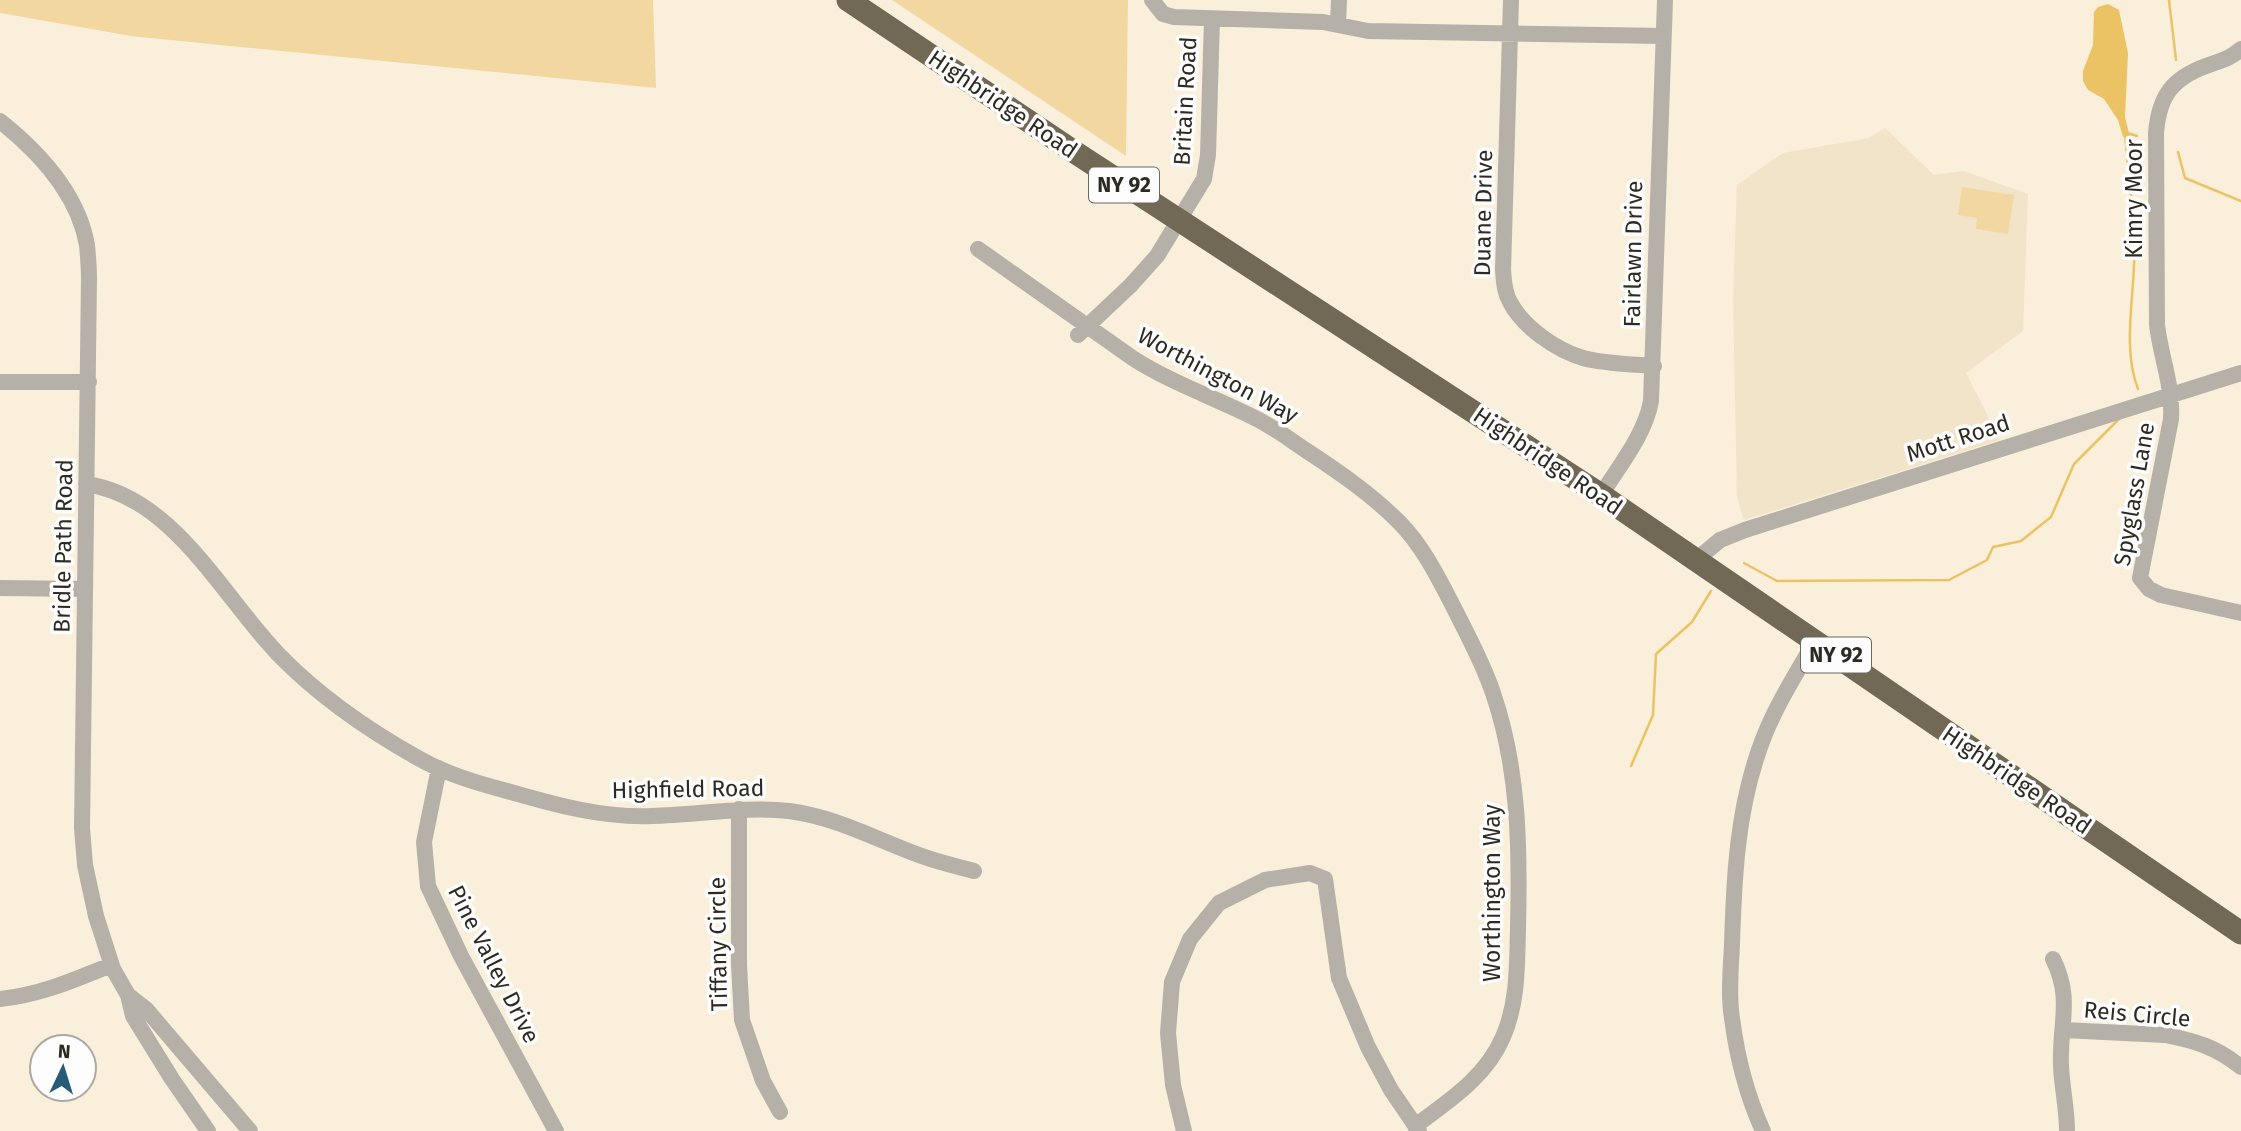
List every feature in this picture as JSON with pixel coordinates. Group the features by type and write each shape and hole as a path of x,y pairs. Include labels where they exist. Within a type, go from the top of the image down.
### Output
{"highway":[{"name":"Highbridge Road","path":"848,0 1601,495 2241,933"}],"street":[{"path":"1338,24 1339,0"},
{"name":"Duane Drive","path":"1511,0 1503,270 1510,303 1536,332 1581,357 1611,363 1654,366"},
{"name":"Fairlawn Drive","path":"1601,495 1648,416 1654,366 1665,0"},
{"path":"1154,4 1163,14 1174,17 1338,24 1368,31 1663,36"},
{"name":"Britain Road","path":"1082,330 1157,256 1204,179 1208,155 1212,19"},
{"name":"Kimry Moor","path":"2172,393 2157,325 2157,113 2168,92 2183,76 2233,57 2241,49"},
{"name":"Bridle Path Road","path":"0,121 50,170 69,197 87,244 89,382 82,830 85,865 96,916 111,965 128,995 133,1016 208,1131"},
{"name":"Worthington Way","path":"978,249 1082,330 1160,375 1268,424 1337,470 1377,501 1401,524 1436,576 1474,647 1493,692 1511,762 1520,865 1516,984 1511,1013 1492,1059 1462,1091 1417,1129"},
{"name":"Mott Road","path":"1696,559 1720,540 1745,530 2241,373"},
{"path":"0,382 89,382"},
{"name":"Spyglass Lane","path":"2172,393 2171,419 2140,578 2149,589 2161,595 2241,613"},
{"name":"Highfield Road","path":"86,484 116,491 152,511 173,528 281,657 328,698 376,733 439,768 559,806 599,813 650,817 739,809 788,811 819,816 841,822 919,855 974,872"},
{"path":"0,588 84,589"},
{"path":"1763,1131 1749,1095 1731,1017 1733,900 1740,822 1760,747 1779,702 1815,641"},
{"name":"Pine Valley Drive","path":"439,768 424,842 428,886 461,956 556,1131"},
{"name":"Tiffany Circle","path":"739,809 739,965 742,1020 763,1081 780,1112"},
{"path":"1184,1131 1173,1086 1168,1033 1172,982 1190,939 1219,904 1265,880 1310,873 1325,879 1339,978 1368,1047 1391,1090 1417,1129"},
{"name":"Reis Circle","path":"2053,959 2062,977 2064,997 2061,1065 2067,1131"},
{"path":"0,999 23,997 59,986 111,965"},
{"name":"Bridle Path Road","path":"128,995 146,1009 250,1131"},
{"name":"Reis Circle","path":"2063,1030 2180,1038 2207,1045 2225,1054 2241,1067"}],"shaded area":[{"path":"0,0 653,0 656,88 131,36 0,13"},
{"path":"892,0 1128,0 1126,156"},
{"path":"2108,4 2119,10 2128,53 2125,117 2130,137 2123,137 2118,120 2104,99 2088,90 2083,81 2083,71 2093,45 2094,12 2098,7"},
{"path":"1885,128 1934,175 1964,171 2028,194 2023,331 1966,373 2000,440 1744,520 1737,498 1733,298 1737,185 1783,153 1869,138"},
{"path":"1962,187 2014,195 2008,234 1976,229 1977,218 1958,215"}],"waterway":[{"path":"2169,0 2176,60"},
{"path":"2127,133 2137,136"},
{"path":"2125,134 2133,218"},
{"path":"2178,152 2185,178 2241,201"},
{"path":"2134,234 2130,352 2138,389"},
{"path":"1744,563 1777,581 1949,580 1987,560 1993,547 2021,541 2051,517 2074,464 2119,419"},
{"path":"1631,766 1653,715 1656,654 1692,622 1711,591"}]}
